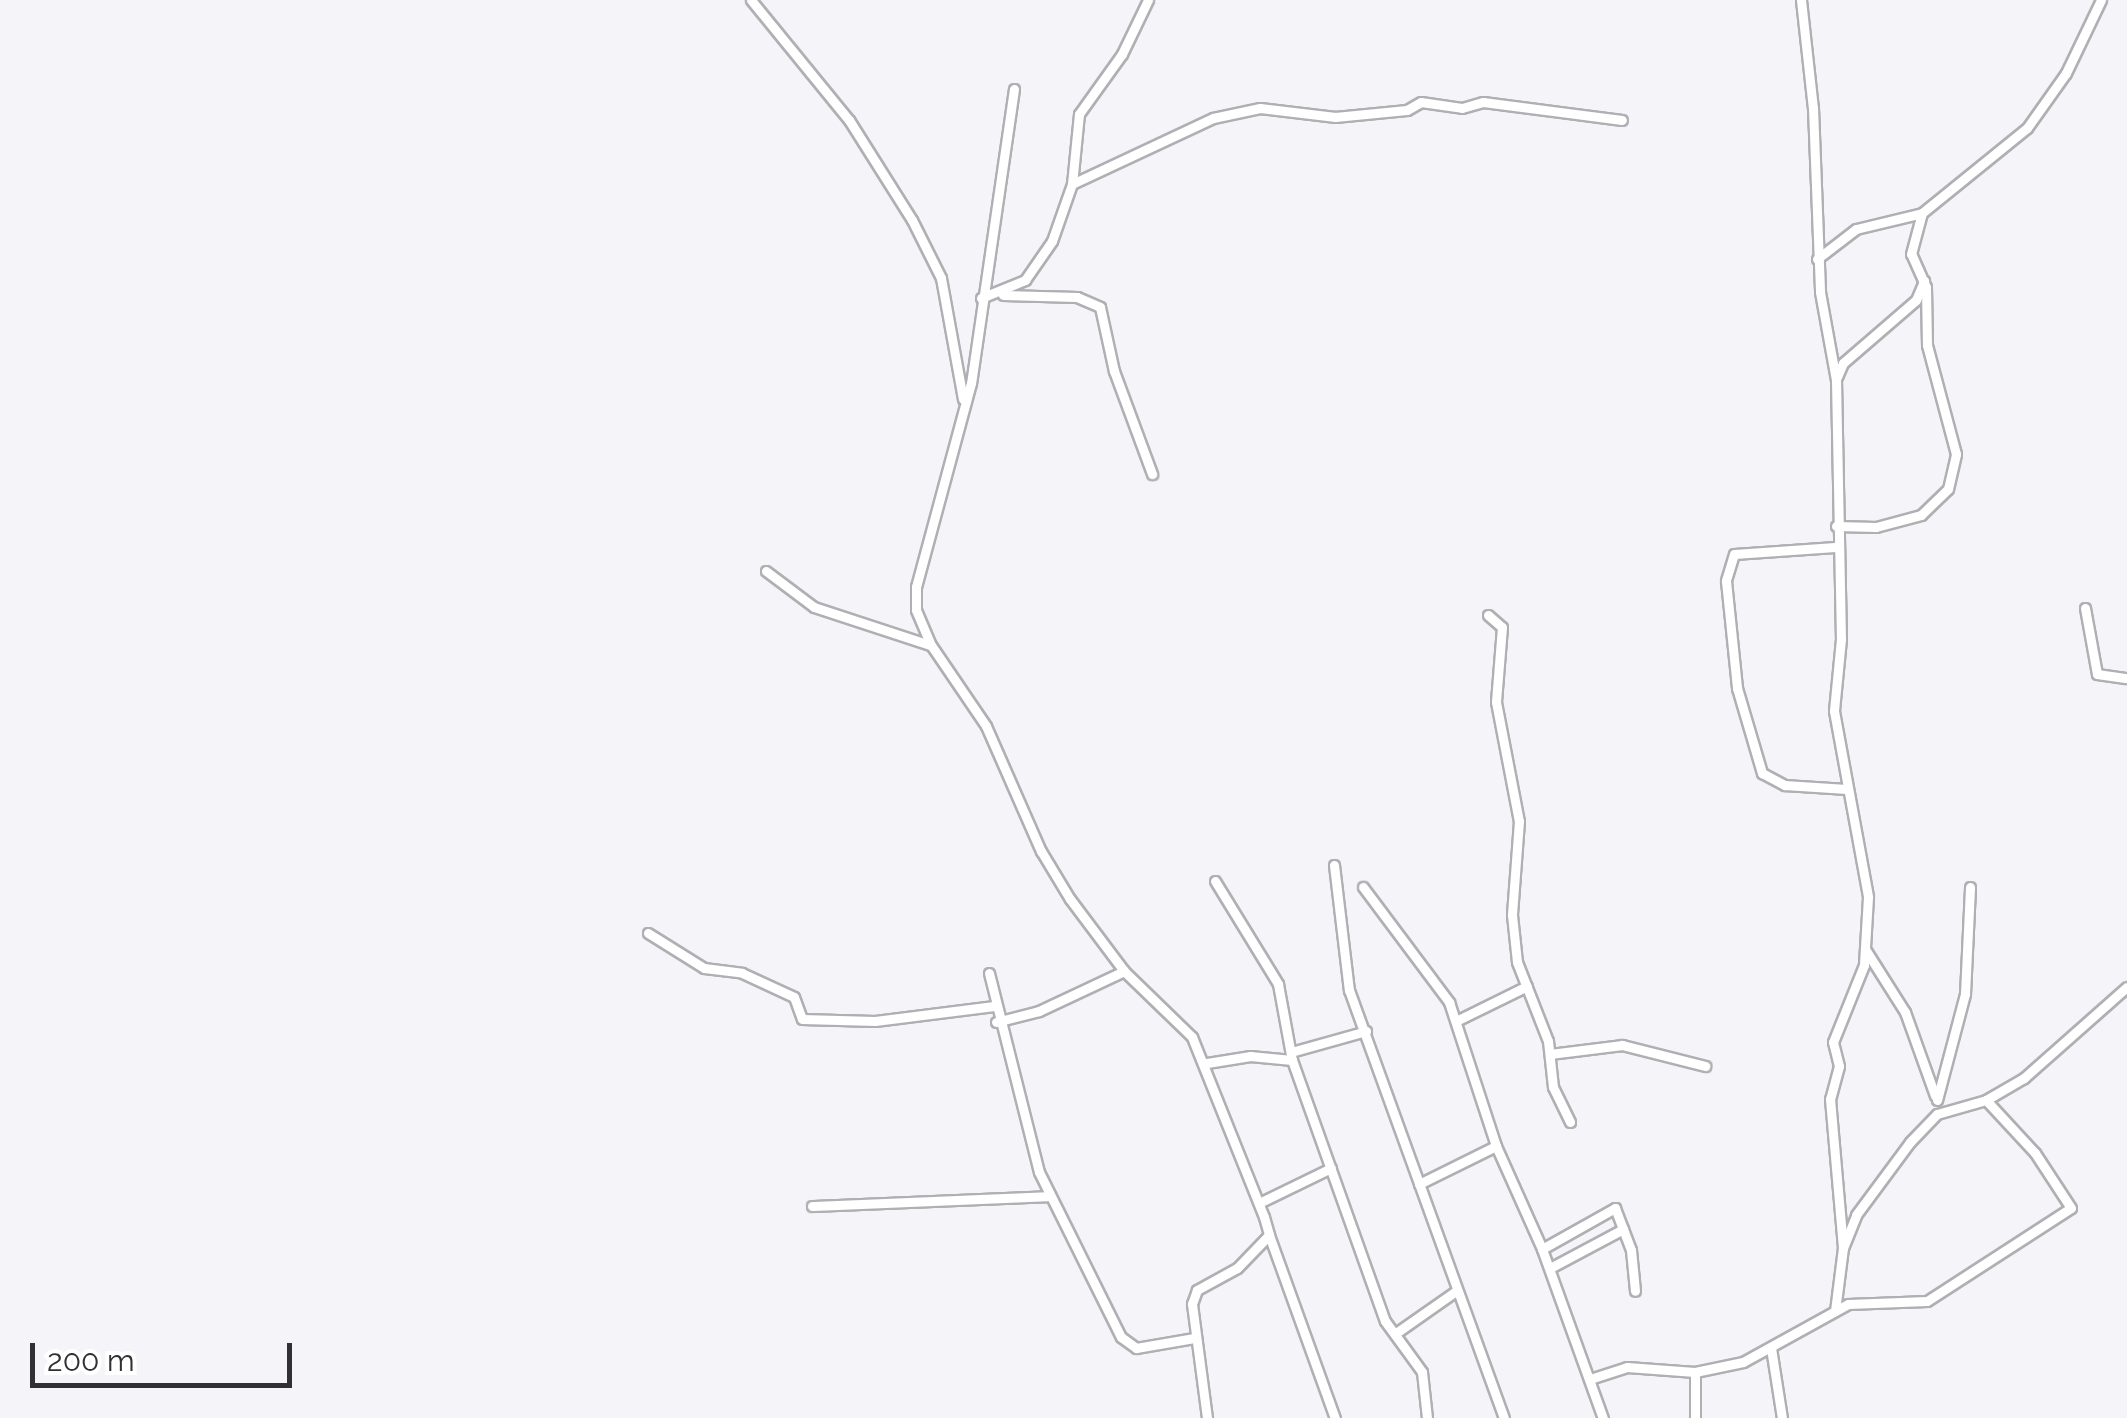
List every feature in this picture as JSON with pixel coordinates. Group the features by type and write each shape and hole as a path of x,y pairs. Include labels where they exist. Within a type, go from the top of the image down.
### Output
{"street":[{"path":"751,0 849,120 912,220 941,278 963,400"},
{"path":"1000,294 1038,265 1072,184 1079,114 1122,54 1148,0"},
{"path":"1801,0 1813,108 1817,259 1836,380 1835,547 1841,640 1834,711 1868,898 1859,982 1833,1042 1839,1066 1830,1099 1843,1248 1835,1311"},
{"path":"1817,259 1856,229 1922,213 2027,128 2077,53 2102,0"},
{"path":"1014,88 981,298 975,363 916,587 916,610 931,645 986,726 1041,851 1124,971 1169,1011 1206,1063 1336,1418"},
{"path":"1072,184 1213,118 1260,108 1335,117 1406,110 1422,102 1462,108 1483,102 1622,120"},
{"path":"1836,526 1876,527 1922,515 1953,478 1956,454 1927,346 1924,281 1911,254 1922,213"},
{"path":"1836,380 1843,363 1916,300 1924,281"},
{"path":"981,298 1000,294 1078,297 1100,307 1114,371 1152,474"},
{"path":"1835,547 1734,554 1726,581 1737,688 1762,773 1785,785 1846,790"},
{"path":"766,570 814,607 931,645"},
{"path":"2084,608 2098,674 2127,678"},
{"path":"1488,615 1502,627 1496,702 1516,789 1512,915 1527,986 1550,1054 1553,1087 1570,1122"},
{"path":"1334,865 1350,990 1504,1418"},
{"path":"1215,881 1278,984 1291,1056 1373,1290 1422,1372 1427,1418"},
{"path":"1363,887 1436,977 1456,1021 1496,1146 1550,1268 1603,1418"},
{"path":"1937,1114 1937,1100 1965,994 1970,887"},
{"path":"648,934 704,968 742,973 794,997 802,1019 875,1021 994,1006"},
{"path":"1864,948 1905,1012 1937,1100"},
{"path":"996,1022 1039,1012 1124,971"},
{"path":"989,973 996,1022 1048,1196 1128,1345 1194,1338"},
{"path":"1456,1021 1527,986"},
{"path":"1843,1248 1866,1201 1937,1114 1986,1100 2024,1078 2127,987"},
{"path":"1206,1063 1250,1056 1291,1056 1366,1031"},
{"path":"1550,1054 1622,1045 1705,1066"},
{"path":"1590,1379 1638,1366 1695,1372 1743,1362 1860,1300 1927,1301 2071,1208 2035,1153 1986,1100"},
{"path":"1419,1184 1496,1146"},
{"path":"1259,1203 1332,1168"},
{"path":"812,1206 1048,1196"},
{"path":"1542,1249 1612,1208 1623,1229 1635,1290"},
{"path":"1550,1268 1623,1229"},
{"path":"1207,1418 1194,1338 1197,1290 1237,1268 1269,1235"},
{"path":"1396,1333 1456,1291"},
{"path":"1770,1348 1782,1418"},
{"path":"1695,1372 1695,1418"}]}
